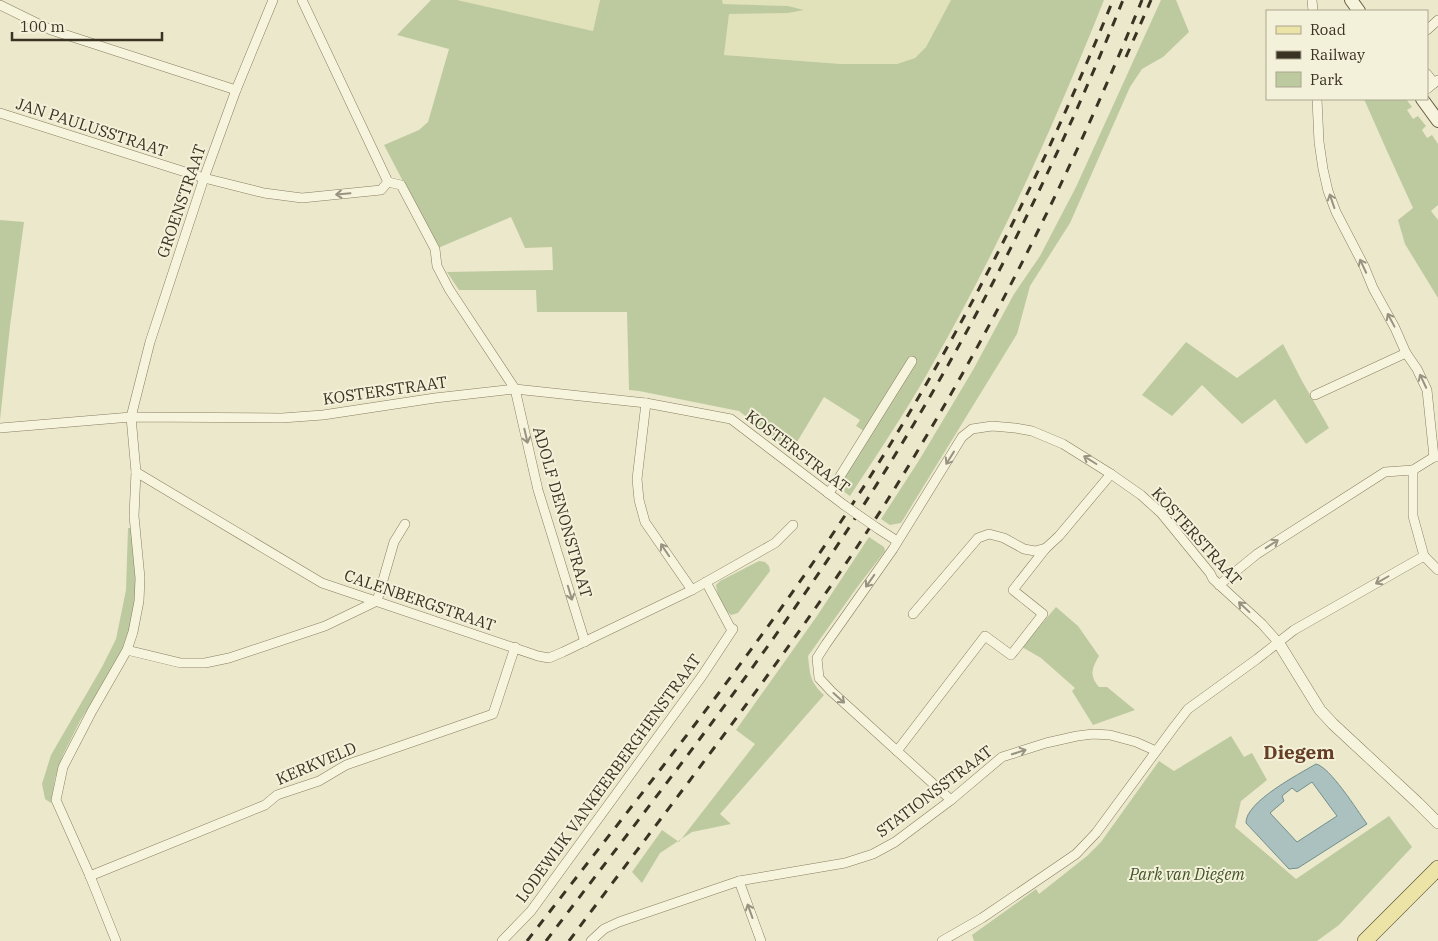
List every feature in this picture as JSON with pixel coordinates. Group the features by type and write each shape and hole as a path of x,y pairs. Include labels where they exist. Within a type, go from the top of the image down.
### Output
{"main road":[{"path":"1423,100 1438,121"},
{"path":"1364,941 1438,868"}],"street":[{"name":"GROENSTRAAT","path":"116,941 90,876 56,800 63,767 127,650 133,632 139,601 140,578 134,516 136,472 131,416 150,342 204,178 236,90 273,0"},
{"path":"302,0 388,182 401,185 435,249 437,266 449,289 515,389"},
{"path":"0,6 51,30 236,90"},
{"path":"1428,29 1438,20"},
{"path":"1220,585 1257,554 1385,472 1414,470 1436,457 1434,411 1427,390 1417,369 1406,353 1336,212 1325,177 1319,142 1317,100"},
{"name":"JAN PAULUSSTRAAT","path":"0,113 204,178 264,193 302,198 381,190 388,182"},
{"path":"1315,395 1406,353"},
{"path":"828,493 912,360"},
{"name":"KOSTERSTRAAT","path":"0,428 131,416 282,418 323,415 435,398 515,389 646,403 731,419 844,505 897,541 962,437 972,429 992,426 1015,428 1032,431 1063,444 1141,495 1160,513 1213,578 1262,624 1278,642"},
{"name":"ADOLF DENONSTRAAT","path":"515,389 538,490 585,642"},
{"path":"646,403 637,479 639,500 645,522 692,590"},
{"path":"1414,470 1413,516 1424,556 1438,570"},
{"name":"CALENBERGSTRAAT","path":"136,472 322,583 538,656 549,658 692,590 775,543 793,525"},
{"path":"897,751 985,636 1011,655 1043,614 1013,590 1046,548 1059,536 1111,474"},
{"path":"127,650 181,663 205,663 250,652 324,626 377,601 394,542 405,524"},
{"path":"913,614 978,538 989,534 1004,538 1024,549 1035,551 1046,548"},
{"path":"897,541 818,658 819,678 951,800"},
{"path":"942,941 982,918 1076,854 1096,833 1188,709 1294,630 1424,556"},
{"name":"LODEWIJK VANKEERBERGHENSTRAAT","path":"502,941 531,911 702,676 733,629 706,582"},
{"path":"1278,642 1320,710 1438,823"},
{"name":"KERKVELD","path":"90,876 266,805 277,795 320,781 346,765 493,714 515,647"},
{"name":"STATIONSSTRAAT","path":"591,941 604,929 619,922 739,881 845,862 873,854 895,842 951,800 1002,758 1077,736 1095,734 1122,738 1156,751"},
{"path":"739,881 761,941"}],"green space":[{"path":"431,0 457,0 593,31 600,0 722,0 723,4 788,6 804,10 788,13 729,14 724,55 841,64 897,64 915,58 926,47 951,0 1104,0 1044,143 977,283 918,390 850,496 831,483 864,431 856,426 860,420 824,397 791,452 739,411 629,390 627,312 537,312 536,290 459,290 447,272 553,270 552,247 525,248 511,217 438,248 384,145 419,130 428,122 449,49 397,35"},
{"path":"457,0 600,0 593,31"},
{"path":"722,0 951,0 926,47 915,58 898,64 841,64 724,55 729,14 788,13 802,10 788,6 723,4"},
{"path":"1161,0 1176,0 1189,32 1163,57 1142,69 1130,87 1070,223 1030,286 1017,334 901,523 890,525 881,519 918,462 973,370 1014,294 1040,256 1076,187"},
{"path":"1364,100 1407,100 1412,107 1407,110 1413,119 1418,116 1426,126 1422,130 1427,138 1432,135 1438,144 1438,205 1431,211 1438,220 1438,298 1405,244 1398,220 1413,208"},
{"path":"0,220 24,222 0,420"},
{"path":"1186,342 1237,378 1283,344 1329,428 1306,444 1275,399 1242,424 1202,385 1172,416 1142,395"},
{"path":"128,528 131,528 137,596 131,627 119,658 80,721 63,755 55,778 51,803 45,799 42,784 51,755 116,639 126,590"},
{"path":"869,537 884,547 885,551 808,656 811,678 824,695 720,814 731,824 692,832 681,839 755,744 736,730 817,616"},
{"path":"759,561 765,562 769,566 770,571 738,613 731,615 721,602 716,585 720,581"},
{"path":"1056,607 1078,626 1099,656 1093,675 1099,687 1107,687 1135,710 1093,725 1072,691 1075,688 1041,658 1022,647"},
{"name":"Park van Diegem","path":"1231,736 1244,757 1252,753 1267,780 1241,801 1235,827 1296,879 1389,816 1412,847 1339,925 1317,941 974,941 972,935 1036,889 1039,894 1087,856 1101,842 1159,761 1174,771"},
{"path":"662,830 678,841 660,853 642,883 632,872"}],"water":[{"path":"1316,764 1322,767 1343,790 1367,824 1298,868 1289,869 1246,823 1248,815 1254,806 1274,789","holes":["1312,782 1337,816 1297,842 1270,813 1284,801 1282,796 1292,788 1297,792"]}],"railway":[{"path":"527,941 685,738 762,635 836,529 877,466 953,337 1022,205 1054,137 1113,0"},
{"path":"546,941 754,666 832,553 907,436 976,315 1039,191 1123,0"},
{"path":"569,941 771,671 848,561 885,504 958,382 1024,258 1086,131 1142,0"},
{"path":"1126,57 1151,0"}],"district":[{"name":"Diegem","path":"1299,752"}]}
